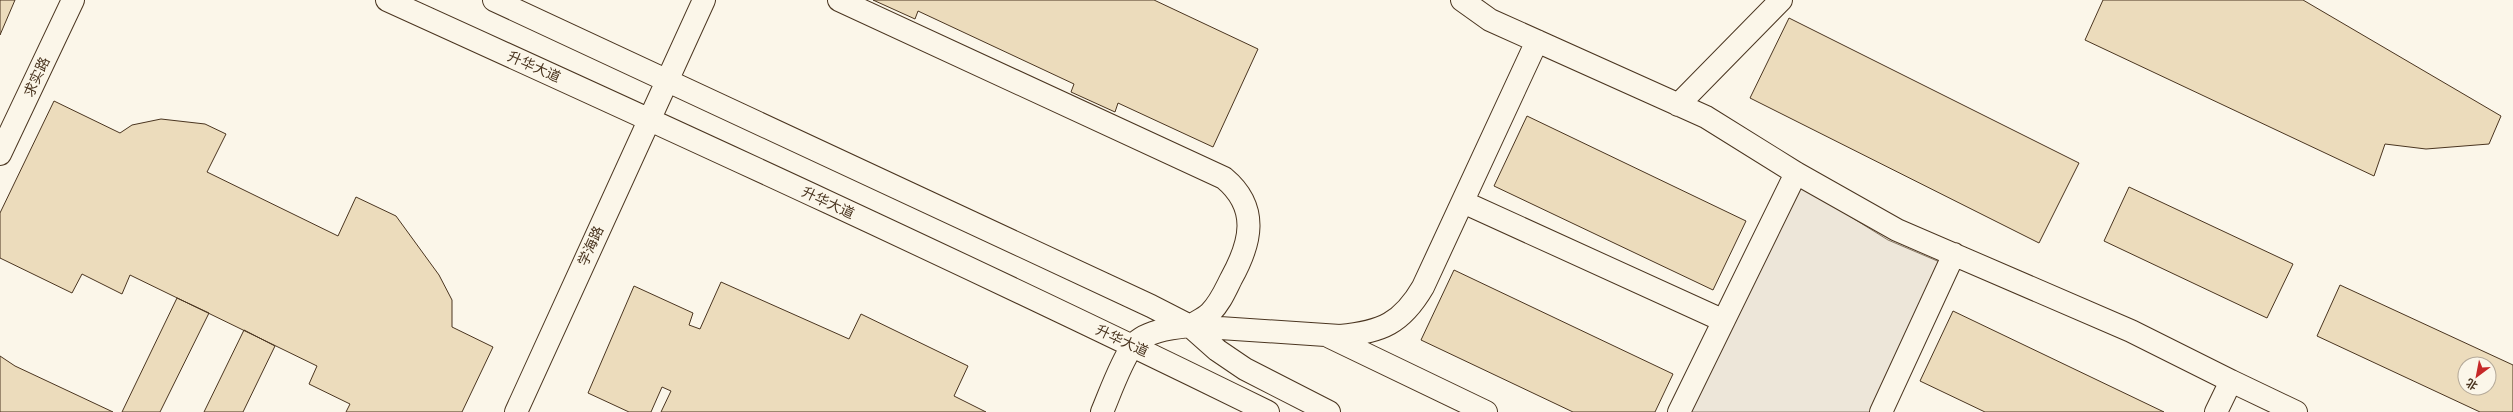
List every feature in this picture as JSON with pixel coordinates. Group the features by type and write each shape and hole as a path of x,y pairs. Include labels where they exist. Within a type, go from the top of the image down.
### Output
{"street":[{"name":"求实路","path":"0,154 73,0"},
{"name":"升华大道","path":"387,0 648,119 1132,346 1268,412"},
{"path":"494,0 1151,306 1190,326 1217,350 1244,369 1328,412"},
{"name":"学海路","path":"516,412 665,80 704,0"},
{"path":"839,0 1224,178 1236,188 1245,204 1250,223 1240,262 1221,300 1210,314 1190,326"},
{"path":"1462,0 1490,20 1706,117 1796,173 1897,230 2131,331 2230,381 2296,412"},
{"path":"1678,105 1781,0"},
{"path":"1102,412 1132,346 1147,336 1166,329 1190,326 1326,335 1359,334 1395,322 1413,306 1463,202 1537,41"},
{"path":"1678,412 1722,320 1796,173"},
{"path":"1463,202 1722,320"},
{"path":"1889,409 1954,254"},
{"path":"1326,335 1486,412"},
{"path":"2216,412 2230,381"}],"shaded area":[{"path":"1798,184 1888,240 1942,263 1871,412 1690,412"}],"building":[{"path":"0,0 15,0 0,35"},
{"path":"873,0 1154,0 1258,49 1213,147 1118,103 1115,112 1071,92 1074,84 918,11 915,19"},
{"path":"2103,0 2303,0 2501,116 2489,144 2426,149 2385,144 2374,176 2085,40"},
{"path":"1789,18 2079,163 2039,243 1750,98"},
{"path":"54,101 120,133 132,125 161,119 205,124 226,134 207,172 338,236 356,197 396,216 439,275 452,300 452,327 493,347 462,412 346,412 350,404 309,384 317,366 130,275 122,294 82,274 72,293 0,258 0,213"},
{"path":"1527,116 1746,221 1713,290 1494,186"},
{"path":"2129,187 2293,264 2267,318 2104,241"},
{"path":"1454,270 1673,374 1655,412 1573,412 1421,340"},
{"path":"721,282 849,339 861,314 968,366 954,396 986,412 661,412 671,391 662,387 651,412 629,412 588,393 634,286 693,313 689,325 700,329"},
{"path":"2340,285 2494,356 2457,356 2457,396 2497,396 2497,358 2513,365 2513,412 2480,412 2317,336"},
{"path":"177,298 209,313 160,412 122,412"},
{"path":"1953,311 2164,412 1985,412 1920,381"},
{"path":"244,330 275,346 243,412 204,412"},
{"path":"0,356 15,366 113,412 0,412"}]}
